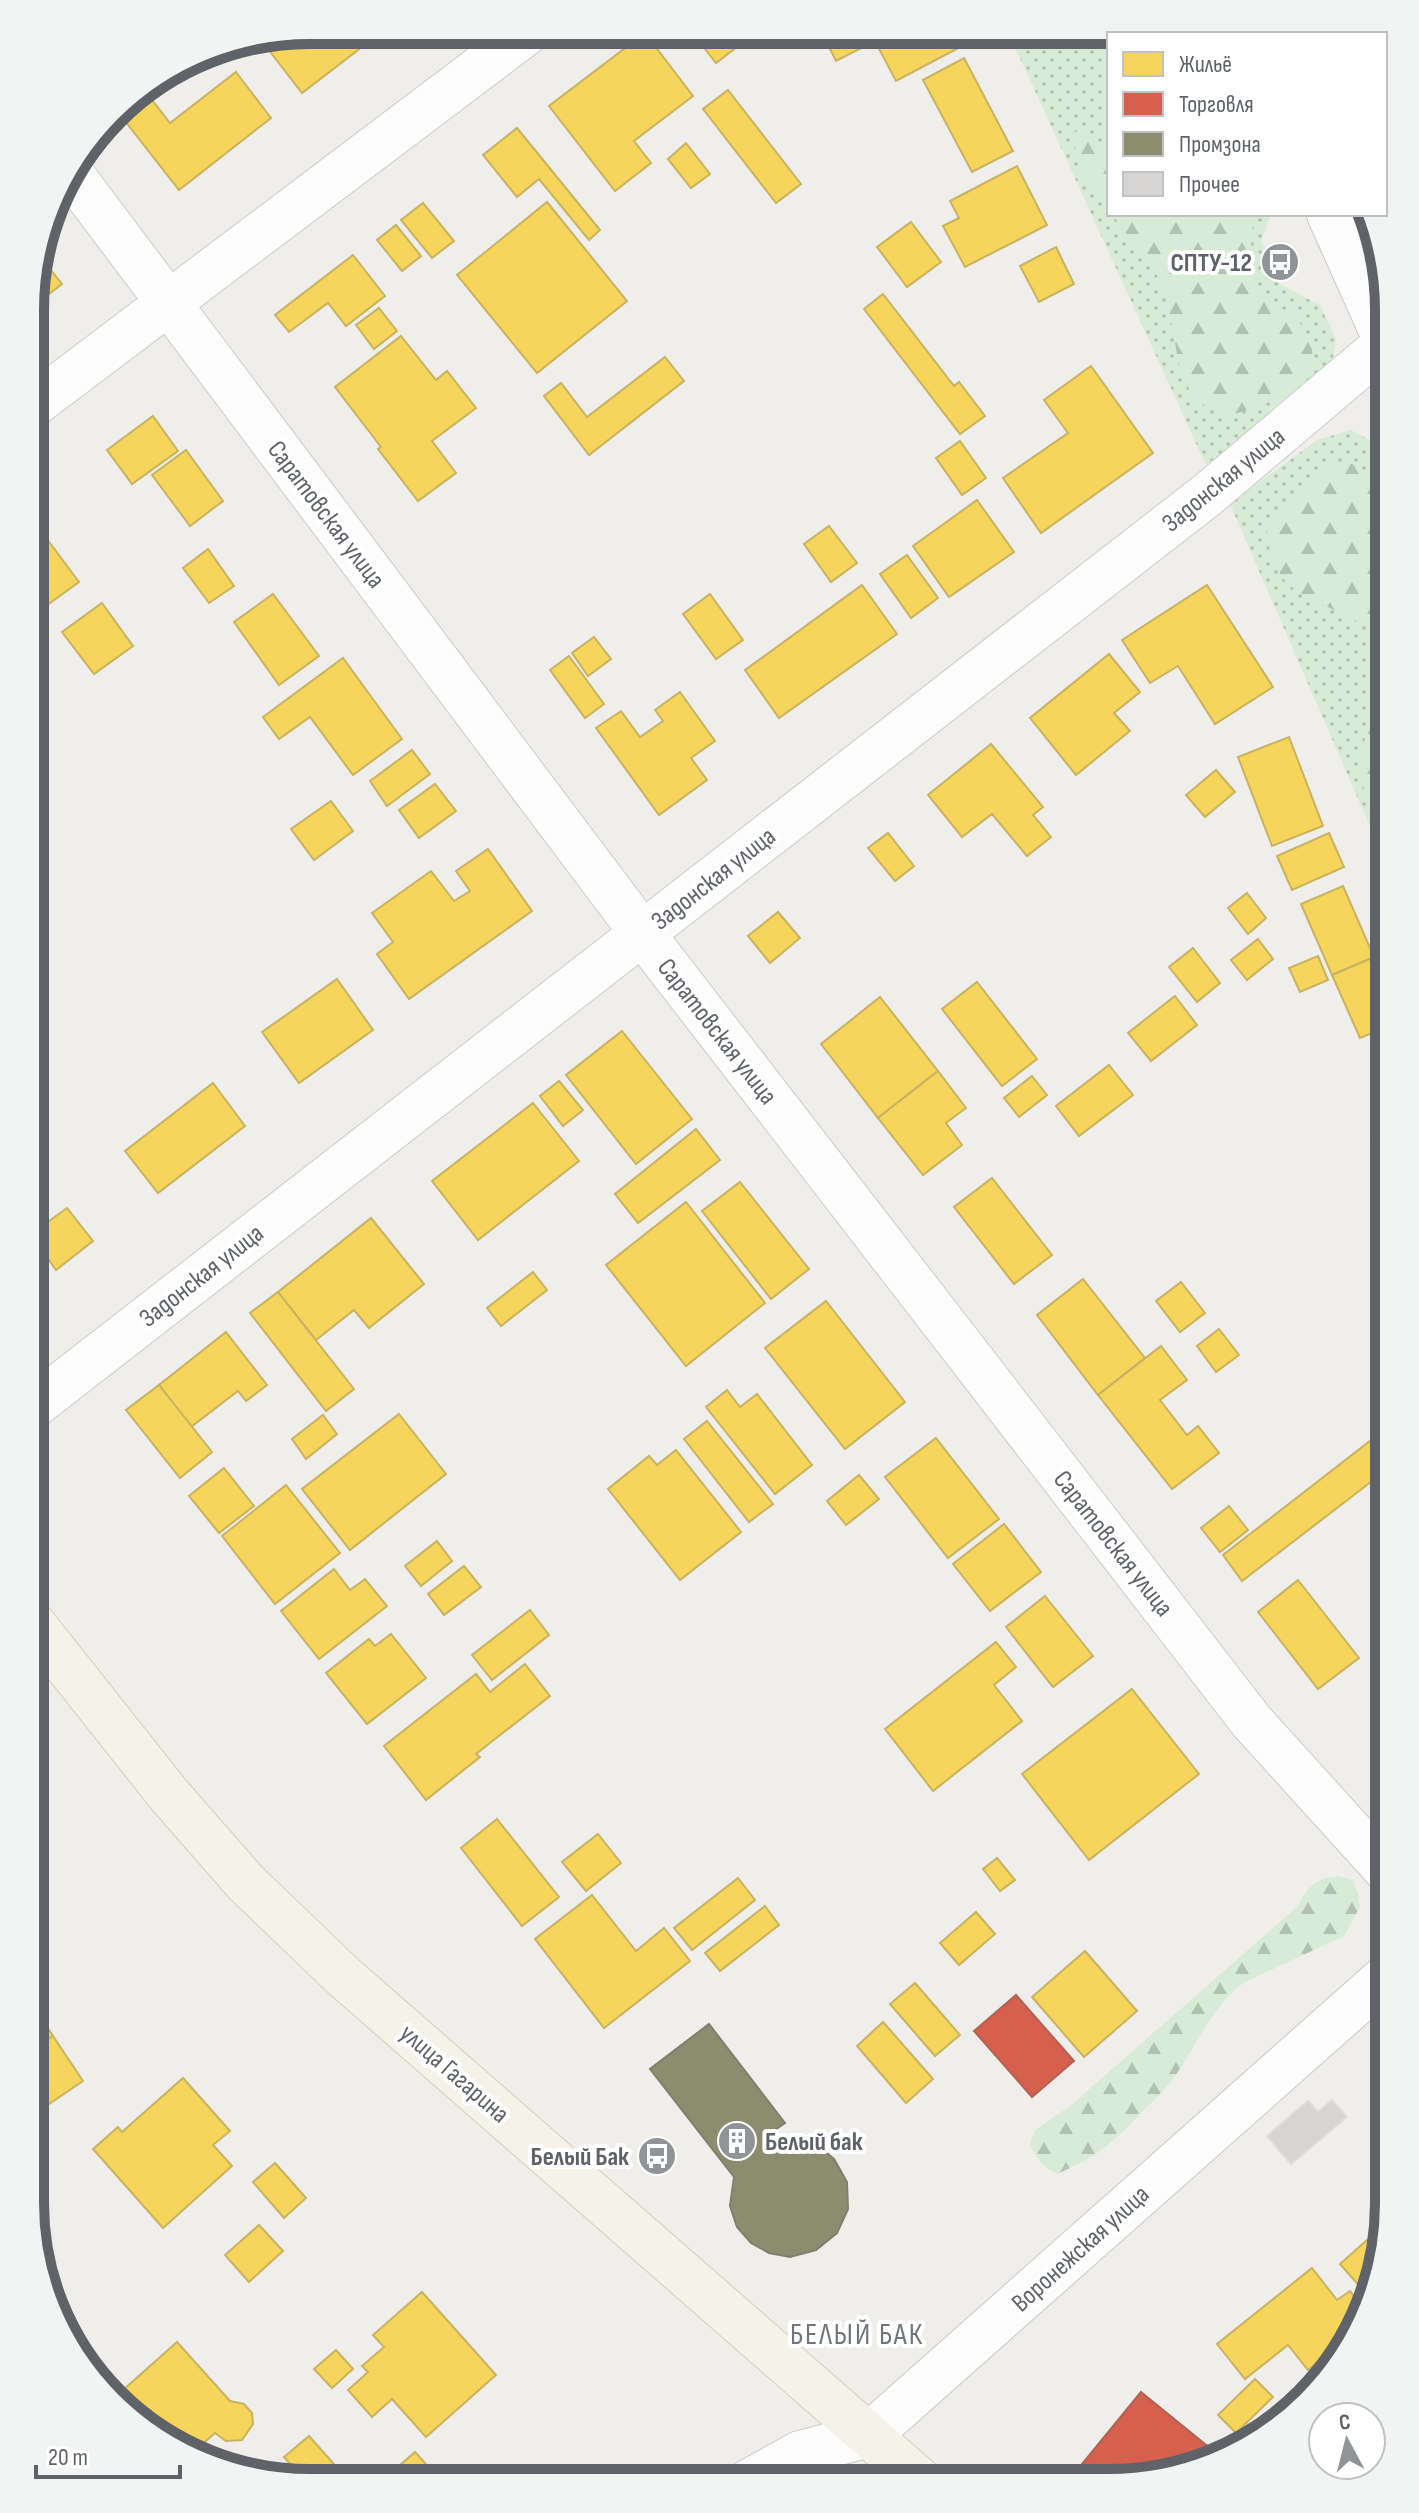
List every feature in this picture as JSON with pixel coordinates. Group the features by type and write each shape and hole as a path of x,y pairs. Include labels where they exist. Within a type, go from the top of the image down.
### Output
{"main road":[{"name":"улица Гагарина","path":"44,1637 169,1795 246,1883 343,1976 907,2469"}],"street":[{"path":"44,397 512,44"},
{"name":"Саратовская улица","path":"77,182 642,933 1252,1722 1374,1857"},
{"path":"1330,216 1375,315"},
{"name":"Задонская улица","path":"44,1398 1207,495 1375,355"},
{"name":"Воронежская улица","path":"771,2469 800,2453 869,2435 1374,1987"}],"green space":[{"path":"1014,44 1107,44 1107,216 1270,216 1261,241 1280,284 1320,305 1336,339 1332,366 1300,395 1206,465"},
{"path":"1081,130 1094,148 1107,146 1107,207 1084,177 1071,134"},
{"path":"1113,216 1254,216 1250,256 1256,283 1272,304 1296,315 1311,345 1313,357 1307,371 1276,400 1235,414 1220,414 1194,399 1180,370 1168,305 1158,277"},
{"path":"1351,430 1375,443 1375,837 1230,504 1317,440"},
{"path":"1346,461 1358,467 1375,489 1375,635 1349,617 1292,587 1276,567 1271,553 1267,526 1270,519 1307,482 1337,463"},
{"path":"1375,713 1375,820 1364,791 1360,748"},
{"path":"1339,1876 1352,1880 1360,1907 1344,1936 1245,1982 1233,1991 1214,2013 1168,2085 1106,2147 1057,2174 1040,2162 1030,2144 1035,2130 1070,2106 1298,1906 1314,1884"}],"building: Жильё":[{"path":"366,44 302,93 267,48"},
{"path":"631,44 653,44 693,96 634,141 651,163 615,191 549,106"},
{"path":"701,44 741,44 716,63"},
{"path":"828,44 869,44 836,61"},
{"path":"877,44 964,45 896,81"},
{"path":"964,58 1013,151 972,172 923,80"},
{"path":"236,72 271,118 179,190 125,121 152,100 170,123"},
{"path":"728,90 801,184 776,203 703,109"},
{"path":"517,128 600,230 589,240 539,179 517,197 483,155"},
{"path":"686,143 710,174 691,188 668,159"},
{"path":"1017,166 1047,225 965,267 943,226 959,218 950,201"},
{"path":"547,202 627,301 537,373 457,275"},
{"path":"423,203 454,241 432,258 401,220"},
{"path":"911,222 941,262 907,287 877,247"},
{"path":"396,225 421,256 402,271 377,240"},
{"path":"1056,247 1074,284 1039,302 1020,266"},
{"path":"353,255 385,296 346,326 328,303 289,332 275,315"},
{"path":"48,266 62,284 45,297"},
{"path":"883,294 954,386 959,382 985,416 960,434 864,309"},
{"path":"379,308 397,331 374,349 356,325"},
{"path":"401,336 436,380 447,371 476,408 432,441 456,473 418,501 335,387"},
{"path":"665,357 684,381 589,455 544,396 561,383 587,417"},
{"path":"1091,366 1153,453 1041,533 1003,478 1068,433 1044,400"},
{"path":"153,416 178,451 132,484 107,450"},
{"path":"960,441 986,478 962,495 936,458"},
{"path":"186,450 223,501 190,526 152,475"},
{"path":"977,500 1014,552 949,597 913,546"},
{"path":"829,526 857,563 831,582 804,544"},
{"path":"44,535 79,582 44,607"},
{"path":"208,549 234,586 209,603 183,568"},
{"path":"907,555 938,598 911,618 880,574"},
{"path":"862,585 897,634 779,718 745,670"},
{"path":"1207,585 1273,687 1215,724 1178,666 1150,683 1122,640"},
{"path":"273,594 319,656 279,685 234,622"},
{"path":"710,594 743,640 716,659 683,614"},
{"path":"102,603 133,646 94,674 62,632"},
{"path":"594,637 611,659 588,676 572,653"},
{"path":"1109,654 1140,692 1114,713 1130,731 1076,775 1030,718"},
{"path":"569,656 604,704 585,718 550,670"},
{"path":"343,658 402,739 353,775 310,717 279,739 263,717"},
{"path":"680,692 715,741 691,758 707,780 659,815 596,728 621,711 640,737 663,721 655,710"},
{"path":"1289,737 1323,826 1272,846 1238,757"},
{"path":"991,744 1043,807 1033,815 1051,837 1027,856 992,814 962,837 928,795"},
{"path":"412,750 430,774 387,806 370,781"},
{"path":"1216,770 1235,792 1205,817 1186,795"},
{"path":"435,784 456,811 419,838 399,810"},
{"path":"331,801 353,831 314,860 291,829"},
{"path":"888,833 914,866 895,881 868,848"},
{"path":"1329,833 1344,867 1292,890 1277,856"},
{"path":"488,849 532,911 409,999 377,954 393,942 372,913 431,871 454,901 470,891 456,871"},
{"path":"1343,886 1374,957 1332,975 1301,904"},
{"path":"1247,893 1266,918 1248,934 1228,908"},
{"path":"778,912 800,938 770,963 748,936"},
{"path":"1258,939 1273,959 1247,980 1231,960"},
{"path":"1193,948 1220,983 1197,1002 1169,967"},
{"path":"1318,956 1328,980 1300,992 1289,968"},
{"path":"1375,957 1375,1032 1360,1038 1332,975"},
{"path":"337,979 373,1030 299,1083 262,1032"},
{"path":"977,982 1037,1059 1002,1086 942,1009"},
{"path":"1175,996 1197,1025 1151,1061 1128,1033"},
{"path":"880,997 938,1071 878,1118 821,1044"},
{"path":"622,1031 692,1119 636,1164 566,1075"},
{"path":"1109,1065 1133,1095 1079,1136 1056,1106"},
{"path":"938,1071 966,1108 946,1123 962,1145 923,1175 878,1118"},
{"path":"1032,1076 1047,1095 1019,1117 1004,1098"},
{"path":"559,1081 583,1110 563,1126 540,1096"},
{"path":"213,1083 245,1126 158,1193 125,1151"},
{"path":"533,1103 579,1161 478,1240 432,1181"},
{"path":"696,1129 720,1160 638,1223 615,1194"},
{"path":"992,1178 1052,1255 1014,1284 954,1207"},
{"path":"740,1182 809,1269 771,1299 702,1211"},
{"path":"686,1202 765,1303 686,1366 606,1265"},
{"path":"67,1208 93,1241 56,1270 44,1253 44,1225"},
{"path":"371,1218 424,1284 369,1328 354,1310 316,1340 278,1292"},
{"path":"533,1272 547,1290 501,1326 487,1308"},
{"path":"1083,1279 1145,1358 1098,1395 1037,1315"},
{"path":"1181,1282 1205,1313 1180,1332 1156,1301"},
{"path":"278,1292 354,1389 326,1411 250,1313"},
{"path":"826,1301 905,1402 845,1449 765,1348"},
{"path":"1219,1329 1239,1355 1216,1372 1197,1346"},
{"path":"226,1332 267,1385 246,1401 238,1391 191,1427 159,1385"},
{"path":"1161,1346 1187,1380 1160,1400 1187,1435 1198,1426 1219,1453 1172,1489 1098,1395"},
{"path":"159,1385 212,1452 180,1478 126,1410"},
{"path":"727,1390 740,1407 757,1394 812,1465 775,1494 706,1407"},
{"path":"399,1414 446,1474 350,1550 302,1489"},
{"path":"323,1415 337,1434 306,1459 292,1439"},
{"path":"707,1421 773,1504 749,1522 684,1439"},
{"path":"936,1438 999,1519 948,1558 885,1477"},
{"path":"1370,1441 1374,1446 1374,1479 1242,1581 1223,1555"},
{"path":"676,1450 741,1532 680,1580 608,1489 649,1456 657,1465"},
{"path":"224,1468 254,1506 219,1533 189,1496"},
{"path":"859,1475 879,1499 846,1525 827,1501"},
{"path":"286,1485 340,1553 275,1604 222,1536"},
{"path":"1229,1506 1248,1530 1220,1552 1201,1528"},
{"path":"1004,1524 1041,1572 990,1611 953,1564"},
{"path":"437,1541 452,1561 421,1586 405,1566"},
{"path":"464,1566 481,1587 444,1615 428,1594"},
{"path":"334,1569 350,1590 365,1579 387,1606 319,1659 281,1611"},
{"path":"1298,1580 1359,1658 1318,1689 1258,1612"},
{"path":"1045,1596 1093,1656 1053,1687 1006,1627"},
{"path":"530,1610 549,1635 492,1680 472,1655"},
{"path":"391,1634 426,1678 367,1724 326,1673 369,1639 375,1646"},
{"path":"996,1642 1016,1667 994,1685 1022,1721 933,1791 885,1729"},
{"path":"525,1664 550,1696 476,1754 480,1757 426,1800 384,1746 476,1674 490,1692"},
{"path":"1132,1689 1199,1774 1089,1860 1022,1774"},
{"path":"497,1819 559,1897 522,1926 461,1848"},
{"path":"598,1834 621,1863 586,1891 562,1862"},
{"path":"997,1858 1015,1880 1000,1891 983,1869"},
{"path":"738,1878 755,1900 692,1950 674,1928"},
{"path":"592,1895 636,1951 664,1928 690,1961 604,2028 535,1939"},
{"path":"765,1906 779,1925 720,1971 705,1953"},
{"path":"976,1912 995,1934 959,1965 940,1943"},
{"path":"1085,1951 1137,2011 1084,2057 1032,1997"},
{"path":"915,1983 960,2035 935,2056 890,2004"},
{"path":"883,2022 933,2079 906,2103 857,2046"},
{"path":"44,2023 53,2036 44,2042"},
{"path":"53,2036 83,2081 44,2107 44,2042"},
{"path":"183,2078 230,2131 213,2145 232,2166 163,2228 93,2149 118,2127 122,2132"},
{"path":"275,2163 306,2198 284,2218 253,2182"},
{"path":"259,2225 283,2251 249,2282 225,2255"},
{"path":"1367,2240 1371,2245 1361,2288 1340,2264"},
{"path":"1312,2268 1337,2300 1350,2291 1357,2299 1330,2351 1308,2370 1288,2345 1245,2379 1217,2344"},
{"path":"422,2292 496,2375 426,2437 392,2399 372,2417 348,2390 368,2372 362,2366 384,2347 373,2335"},
{"path":"177,2342 230,2401 244,2404 252,2413 253,2424 242,2440 226,2441 215,2433 201,2445 162,2424 123,2390"},
{"path":"336,2350 353,2369 332,2388 314,2369"},
{"path":"1255,2379 1273,2397 1236,2433 1218,2415"},
{"path":"309,2436 338,2469 294,2468 284,2457"},
{"path":"415,2452 430,2469 396,2469"}],"building: Торговля":[{"path":"1016,1995 1074,2061 1032,2097 974,2031"},
{"path":"1141,2392 1211,2448 1144,2467 1078,2469"}],"building: Промзона":[{"name":"Белый бак","path":"709,2024 785,2123 765,2137 769,2142 797,2138 817,2145 834,2159 847,2182 848,2209 837,2233 816,2250 790,2257 769,2253 751,2243 737,2227 730,2206 734,2177 650,2069"}],"building: Прочее":[{"path":"1332,2100 1347,2117 1291,2164 1267,2136 1308,2101 1318,2112"}],"place":[{"name":"СПТУ-12","path":"1280,262"},
{"name":"Белый бак","path":"737,2141"},
{"name":"Белый Бак","path":"657,2156"}],"district":[{"name":"БЕЛЫЙ БАК","path":"857,2334"}]}
